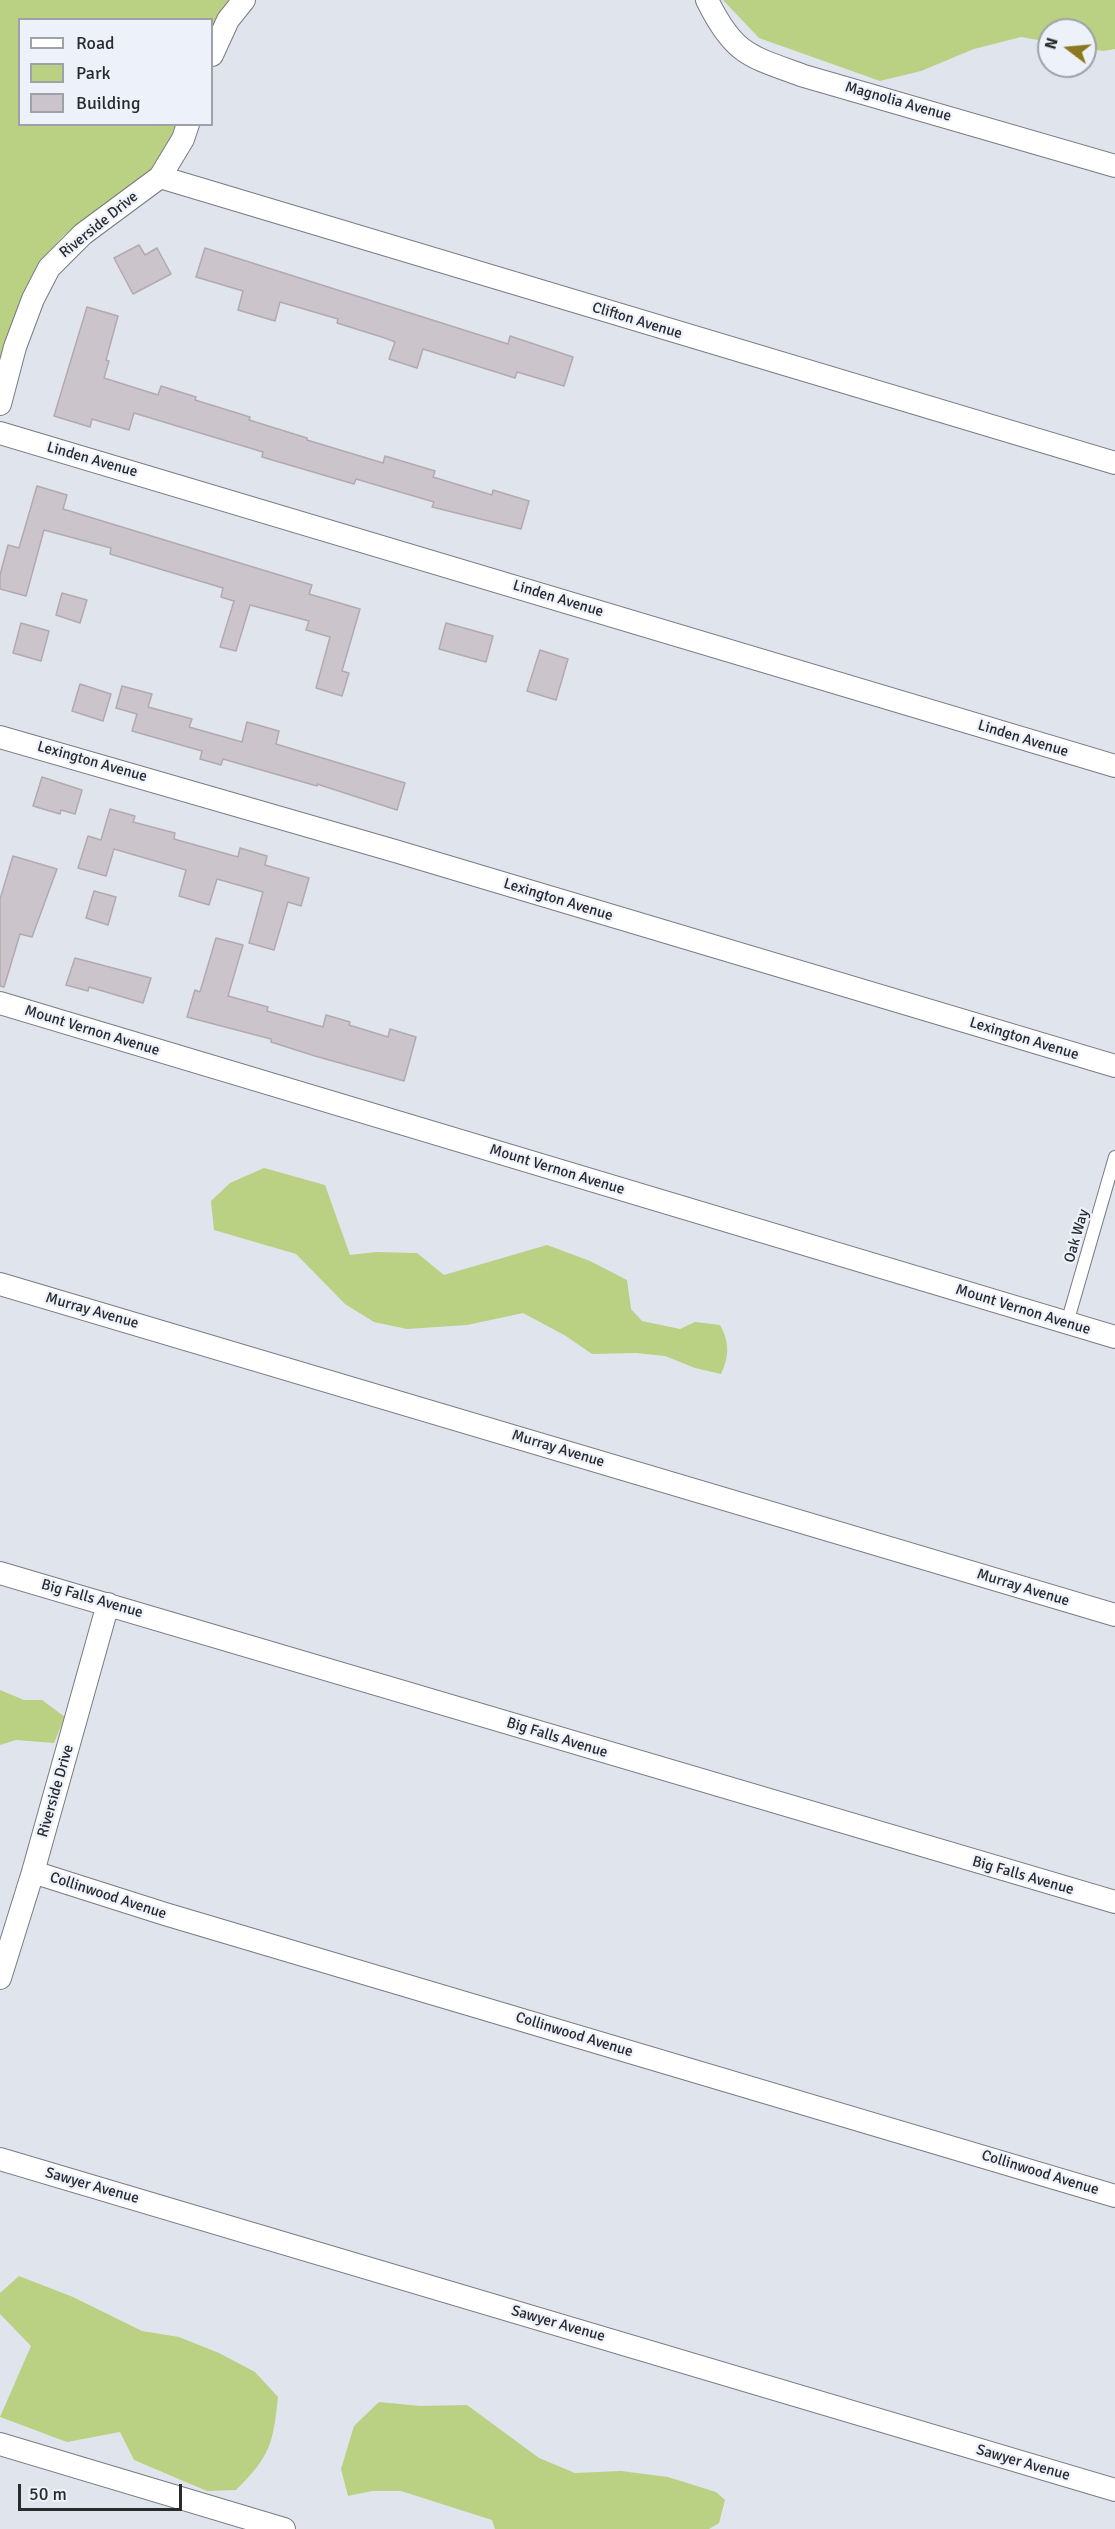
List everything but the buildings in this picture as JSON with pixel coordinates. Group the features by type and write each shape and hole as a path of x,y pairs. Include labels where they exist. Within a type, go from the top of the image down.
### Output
{"street":[{"path":"213,53 228,20 244,0"},
{"name":"Magnolia Avenue","path":"707,0 727,37 740,50 756,58 804,76 1115,166"},
{"name":"Riverside Drive","path":"0,404 33,299 49,268 83,234 160,177 183,139 187,126"},
{"name":"Clifton Avenue","path":"160,177 1115,463"},
{"name":"Linden Avenue","path":"0,433 1115,766"},
{"name":"Lexington Avenue","path":"0,736 406,854 1115,1066"},
{"name":"Mount Vernon Avenue","path":"0,1003 1115,1337"},
{"name":"Murray Avenue","path":"0,1284 1115,1615"},
{"name":"Big Falls Avenue","path":"0,1573 1115,1902"},
{"name":"Riverside Drive","path":"0,1978 33,1872 108,1604"},
{"name":"Collinwood Avenue","path":"33,1872 188,1921 1115,2196"},
{"name":"Sawyer Avenue","path":"0,2159 1115,2490"},
{"path":"0,2444 284,2529"}],"lane":[{"name":"Oak Way","path":"1067,1323 1115,1157"}],"green space":[{"path":"0,0 244,0 213,35 213,18 18,18 18,126 179,126 161,158 135,188 64,235 37,265 0,373"},
{"path":"723,0 1115,0 1115,49 1097,50 1097,18 1037,18 1037,40 1021,37 974,49 921,71 880,81 759,38"},
{"path":"264,1168 325,1185 350,1255 376,1252 417,1253 444,1275 547,1245 590,1261 627,1280 631,1309 642,1321 680,1329 695,1322 720,1325 726,1338 727,1350 726,1362 721,1374 695,1368 665,1356 636,1353 592,1354 566,1336 523,1313 467,1325 407,1329 374,1322 345,1304 296,1254 214,1230 211,1201 230,1183"},
{"path":"0,1690 24,1700 42,1700 65,1717 54,1743 16,1740 0,1745"},
{"path":"19,2276 73,2297 142,2331 179,2337 219,2353 255,2372 278,2397 268,2449 256,2468 236,2490 207,2491 134,2460 120,2432 67,2442 0,2417 31,2346 0,2314 0,2293"},
{"path":"379,2402 420,2406 467,2405 539,2458 575,2473 621,2471 668,2477 716,2492 725,2500 719,2523 709,2529 495,2529 492,2520 401,2491 372,2491 348,2496 341,2469 354,2426"}]}
